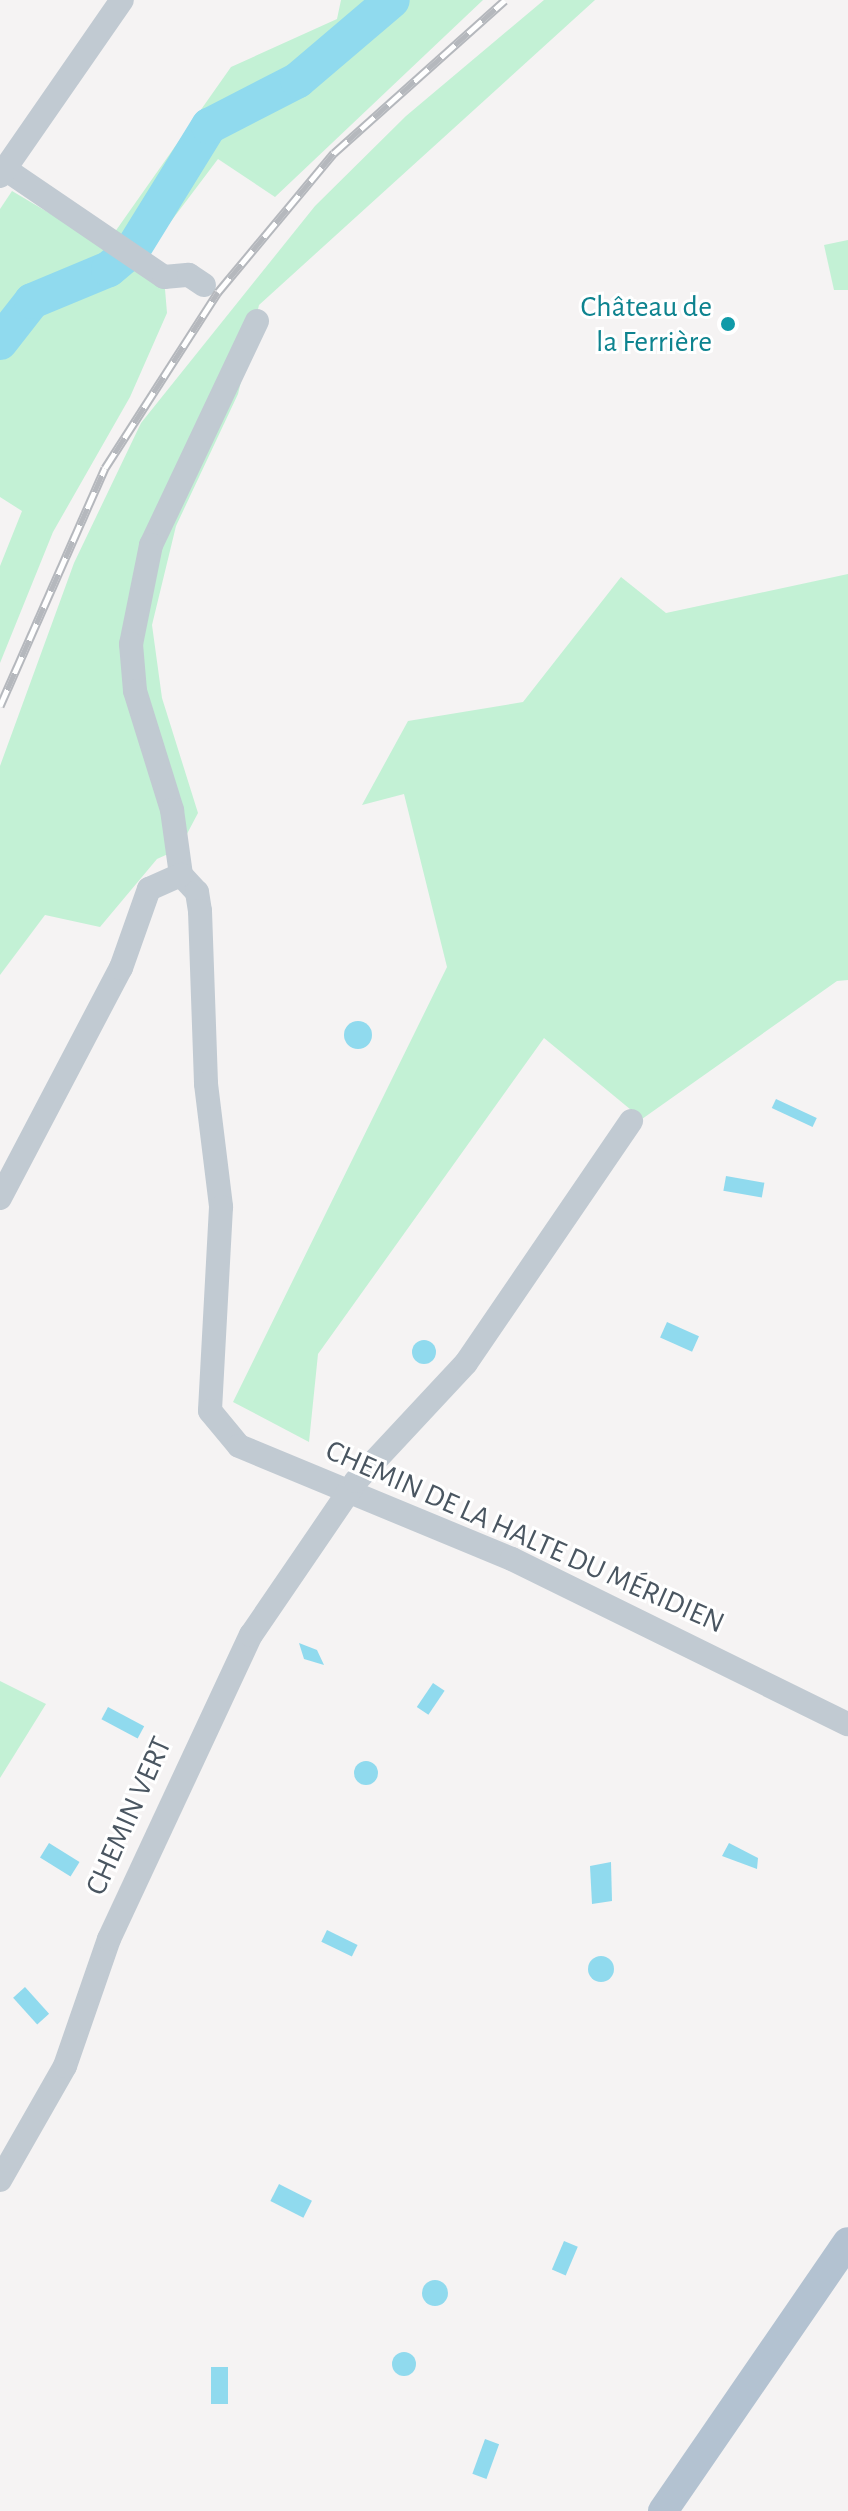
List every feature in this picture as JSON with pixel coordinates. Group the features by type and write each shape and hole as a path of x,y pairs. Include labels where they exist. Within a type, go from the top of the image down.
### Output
{"main road":[{"path":"663,2511 848,2242"}],"street":[{"path":"122,0 6,158 100,236 143,264 204,285"},
{"name":"CHEMIN DE LA HALTE DU MÉRIDIEN","path":"257,321 151,545 136,605 135,691 172,810 181,875 197,892 200,911 206,1084 221,1207 210,1411 239,1446 349,1495 512,1559 848,1724"},
{"path":"0,1198 121,968 149,889 181,875"},
{"name":"CHEMIN VERT","path":"0,2180 65,2066 103,1951 244,1649 349,1495 466,1363 631,1121"}],"green space":[{"path":"341,0 483,0 275,197 218,159 144,257 164,277 167,313 130,397 53,532 0,663 0,566 22,511 0,497 0,209 12,191 105,246 231,67 337,19"},
{"path":"544,0 595,0 259,305 238,394 176,526 152,625 162,698 198,813 179,849 157,859 100,927 45,915 0,975 0,766 74,563 141,423 315,206 406,116"},
{"path":"848,240 848,290 834,290 824,245"},
{"path":"848,574 848,980 837,981 642,1119 544,1038 318,1354 309,1442 233,1402 447,967 404,794 362,805 408,721 523,702 621,577 666,613"},
{"path":"0,1681 46,1704 0,1778"}],"water":[{"path":"358,1021 368,1025 372,1035 368,1045 358,1049 348,1045 344,1035 348,1025"},
{"path":"776,1099 817,1118 813,1127 772,1108"},
{"path":"726,1176 764,1183 762,1198 723,1191"},
{"path":"667,1322 699,1336 692,1352 660,1338"},
{"path":"424,1340 435,1347 436,1352 429,1363 424,1364 413,1357 412,1352 419,1341"},
{"path":"299,1643 317,1650 324,1665 304,1659"},
{"path":"433,1683 445,1691 428,1715 417,1707"},
{"path":"108,1707 144,1726 138,1739 101,1719"},
{"path":"366,1761 375,1764 378,1773 375,1782 366,1785 357,1782 354,1773 357,1764"},
{"path":"49,1843 80,1862 71,1876 40,1857"},
{"path":"729,1843 758,1858 757,1869 722,1856"},
{"path":"611,1862 612,1901 592,1904 590,1866"},
{"path":"327,1930 358,1945 352,1957 321,1942"},
{"path":"601,1956 610,1960 614,1969 610,1978 601,1982 592,1978 588,1969 592,1960"},
{"path":"25,1987 49,2014 37,2024 13,1998"},
{"path":"279,2184 312,2201 303,2218 270,2201"},
{"path":"564,2241 578,2247 566,2275 552,2270"},
{"path":"435,2280 444,2284 448,2293 444,2302 435,2306 426,2302 422,2293 426,2284"},
{"path":"404,2352 415,2359 416,2364 409,2375 404,2376 393,2369 392,2364 399,2353"},
{"path":"211,2367 228,2367 228,2404 211,2404"},
{"path":"485,2439 499,2444 486,2479 472,2474"}],"waterway":[{"path":"0,342 32,301 109,269 133,249 209,126 298,80 392,0"}],"railway":[{"path":"0,706 105,468 218,292 334,153 505,0"}],"place":[{"name":"Château de la Ferrière","path":"728,324"}]}
